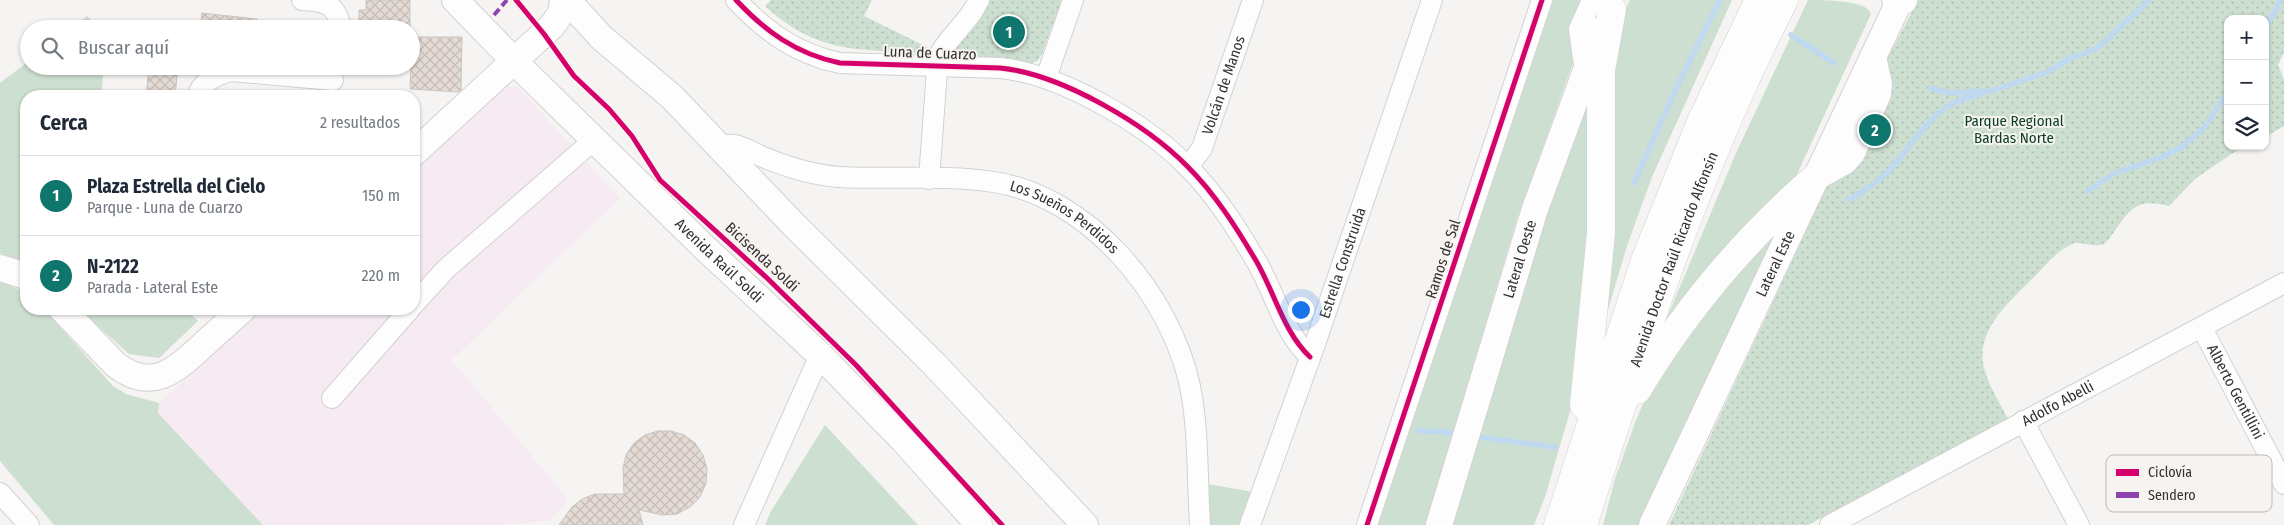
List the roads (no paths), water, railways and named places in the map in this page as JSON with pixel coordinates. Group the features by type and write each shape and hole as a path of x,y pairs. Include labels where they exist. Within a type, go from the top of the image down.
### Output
{"highway":[{"name":"Avenida Doctor Raúl Ricardo Alfonsín","path":"1558,525 1646,258 1701,122 1758,0"},
{"name":"Avenida Doctor Raúl Ricardo Alfonsín","path":"1586,520 1648,324 1702,178 1744,81 1784,0"},
{"path":"1545,525 1576,470 1600,254 1602,214 1601,70 1607,3"},
{"path":"1611,438 1652,365 1697,304 1757,231 1816,177"}],"main road":[{"name":"Avenida Raúl Soldi","path":"455,0 707,250 820,355 892,428 979,525"},
{"path":"420,148 556,22 565,0 602,38 672,97 792,223 923,352 1085,525"},
{"path":"1816,177 1845,161 1852,153 1878,94 1879,84 1873,58 1899,1"},
{"name":"Lateral Oeste","path":"1439,525 1535,208 1585,72 1607,3"},
{"name":"Lateral Este","path":"1652,525 1816,177"},
{"path":"0,268 20,274"},
{"path":"68,315 116,365 125,372 144,378 164,375 180,366 236,315"}],"street":[{"path":"302,0 318,1 333,7 340,20"},
{"name":"Luna de Cuarzo","path":"736,0 760,25 773,35 801,51 824,59 840,62 1011,69 1046,78 1087,97 1129,121 1162,144 1188,167 1211,194 1240,235 1262,272 1296,342 1310,357"},
{"path":"929,179 936,66 940,53 969,19 979,0"},
{"path":"1046,78 1073,0"},
{"name":"Volcán de Manos","path":"1188,167 1202,148 1253,0"},
{"name":"Estrella Construida","path":"1250,525 1310,357 1432,0"},
{"name":"Ramos de Sal","path":"1367,525 1542,0"},
{"path":"200,90 216,75"},
{"path":"272,75 333,81"},
{"path":"420,297 446,269 594,139"},
{"name":"Los Sueños Perdidos","path":"720,148 734,145 793,168 835,177 995,182 1037,196 1064,209 1090,227 1114,248 1135,272 1168,326 1180,354 1190,386 1194,418 1200,525"},
{"name":"Adolfo Abelli","path":"1830,525 1851,520 2023,421 2284,283"},
{"path":"332,398 405,315"},
{"name":"Alberto Gentillini","path":"2202,328 2269,455"},
{"path":"744,525 820,355"},
{"path":"2023,421 2079,525"},
{"name":"Alberto Gentillini","path":"2272,461 2284,484"},
{"path":"0,493 29,525"}],"waterway":[{"path":"1634,183 1674,93 1720,0"},
{"path":"1930,88 1951,93 1990,91 2045,73 2072,58 2096,49 2150,0"},
{"path":"2269,22 2281,0"},
{"path":"1791,35 1834,63"},
{"path":"1850,199 1870,187 1888,172 1937,114 1958,101 1981,94"},
{"path":"2088,191 2113,174 2162,157 2183,146 2204,128 2224,97"},
{"path":"1418,430 1452,433"},
{"path":"1479,437 1555,447"}],"place":[{"name":"Plaza Estrella del Cielo","path":"1009,32"},
{"name":"N-2122","path":"1875,130"}],"park label":[{"name":"Parque Regional Bardas Norte","path":"2014,130"}]}
